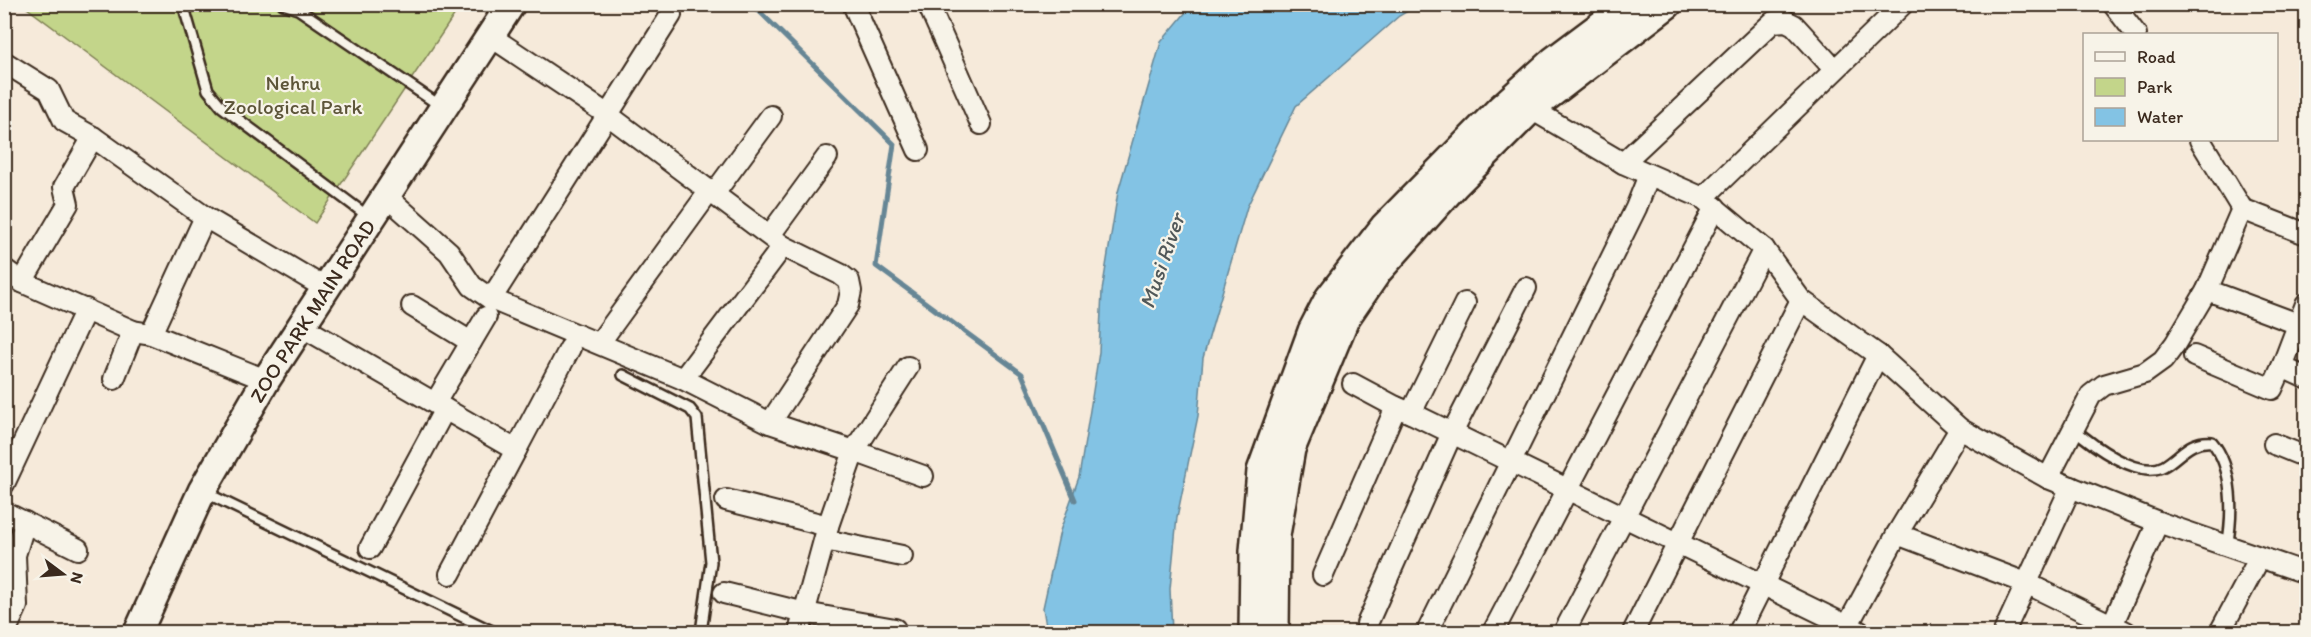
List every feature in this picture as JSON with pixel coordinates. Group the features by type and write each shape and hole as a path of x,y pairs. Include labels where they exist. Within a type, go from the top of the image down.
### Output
{"street":[{"path":"853,4 918,150"},
{"path":"928,4 981,124"},
{"path":"1253,633 1254,550 1261,471 1312,331 1329,298 1384,228 1501,108 1553,61 1629,4"},
{"path":"1275,633 1276,535 1291,449 1345,319 1393,254 1454,186 1531,109 1668,4"},
{"path":"1493,633 1569,489 1709,202 1834,69 1903,4"},
{"path":"2113,4 2135,33"},
{"name":"ZOO PARK MAIN ROAD","path":"138,633 202,491 266,380 443,108 498,15"},
{"path":"498,15 608,115 711,194 777,241 849,281 851,291 848,305 770,423"},
{"path":"370,548 489,308 671,15"},
{"path":"1623,163 1773,22 1786,21 1794,25 1834,69"},
{"path":"4,62 49,90 64,121 93,137 205,217 325,288"},
{"path":"1531,109 1623,163 1709,202 1764,249 1801,300 1878,354 1960,429 2048,478 2158,522 2259,559 2307,573"},
{"path":"600,342 771,116"},
{"path":"22,282 68,204 64,187 93,137"},
{"path":"2201,141 2242,209 2305,230"},
{"path":"683,379 777,241 827,157"},
{"path":"1427,633 1636,208 1649,175"},
{"path":"378,207 449,252 489,308 600,342 683,379 770,423 922,476"},
{"path":"2048,478 2091,395 2104,385 2145,373 2163,360 2207,290 2242,209"},
{"path":"114,379 205,217"},
{"path":"1564,633 1764,249"},
{"path":"4,269 22,282 266,380"},
{"path":"1371,630 1452,433 1526,288"},
{"path":"2194,356 2272,389 2304,311 2207,290"},
{"path":"1633,633 1801,300"},
{"path":"1323,575 1404,410 1465,303"},
{"path":"412,306 471,342"},
{"path":"4,484 86,309"},
{"path":"301,326 516,450"},
{"path":"450,574 570,348"},
{"path":"1739,633 1878,354"},
{"path":"799,633 827,533 854,451 908,366"},
{"path":"2282,368 2307,378"},
{"path":"1353,384 1569,489 1624,520 1762,584 1850,631 1897,534 1960,429"},
{"path":"2274,444 2307,456"},
{"path":"2004,633 2071,487"},
{"path":"726,500 902,556"},
{"path":"4,512 78,549"},
{"path":"5,633 17,606 15,555 25,522"},
{"path":"1897,534 2026,583 2116,630 2158,522"},
{"path":"2220,633 2259,559"},
{"path":"724,593 805,613 895,629"}],"lane":[{"path":"183,4 206,82 222,107 378,207"},
{"path":"283,4 298,9 443,108"},
{"path":"623,375 690,409 697,418 711,562 701,633"},
{"path":"2073,428 2094,447 2145,471 2163,467 2199,441 2212,442 2220,451 2228,486 2232,519 2227,547"},
{"path":"202,491 494,633"}],"green space":[{"name":"Nehru Zoological Park","path":"23,5 461,5 315,223"}],"water":[{"name":"Musi River","path":"1192,5 1418,5 1399,16 1296,106 1247,207 1203,358 1198,416 1177,517 1170,589 1172,632 1047,632 1043,608 1060,531 1079,477 1099,352 1102,291 1118,192 1161,42"}],"waterway":[{"path":"752,4 894,144 876,266 1022,374 1075,500"}]}
